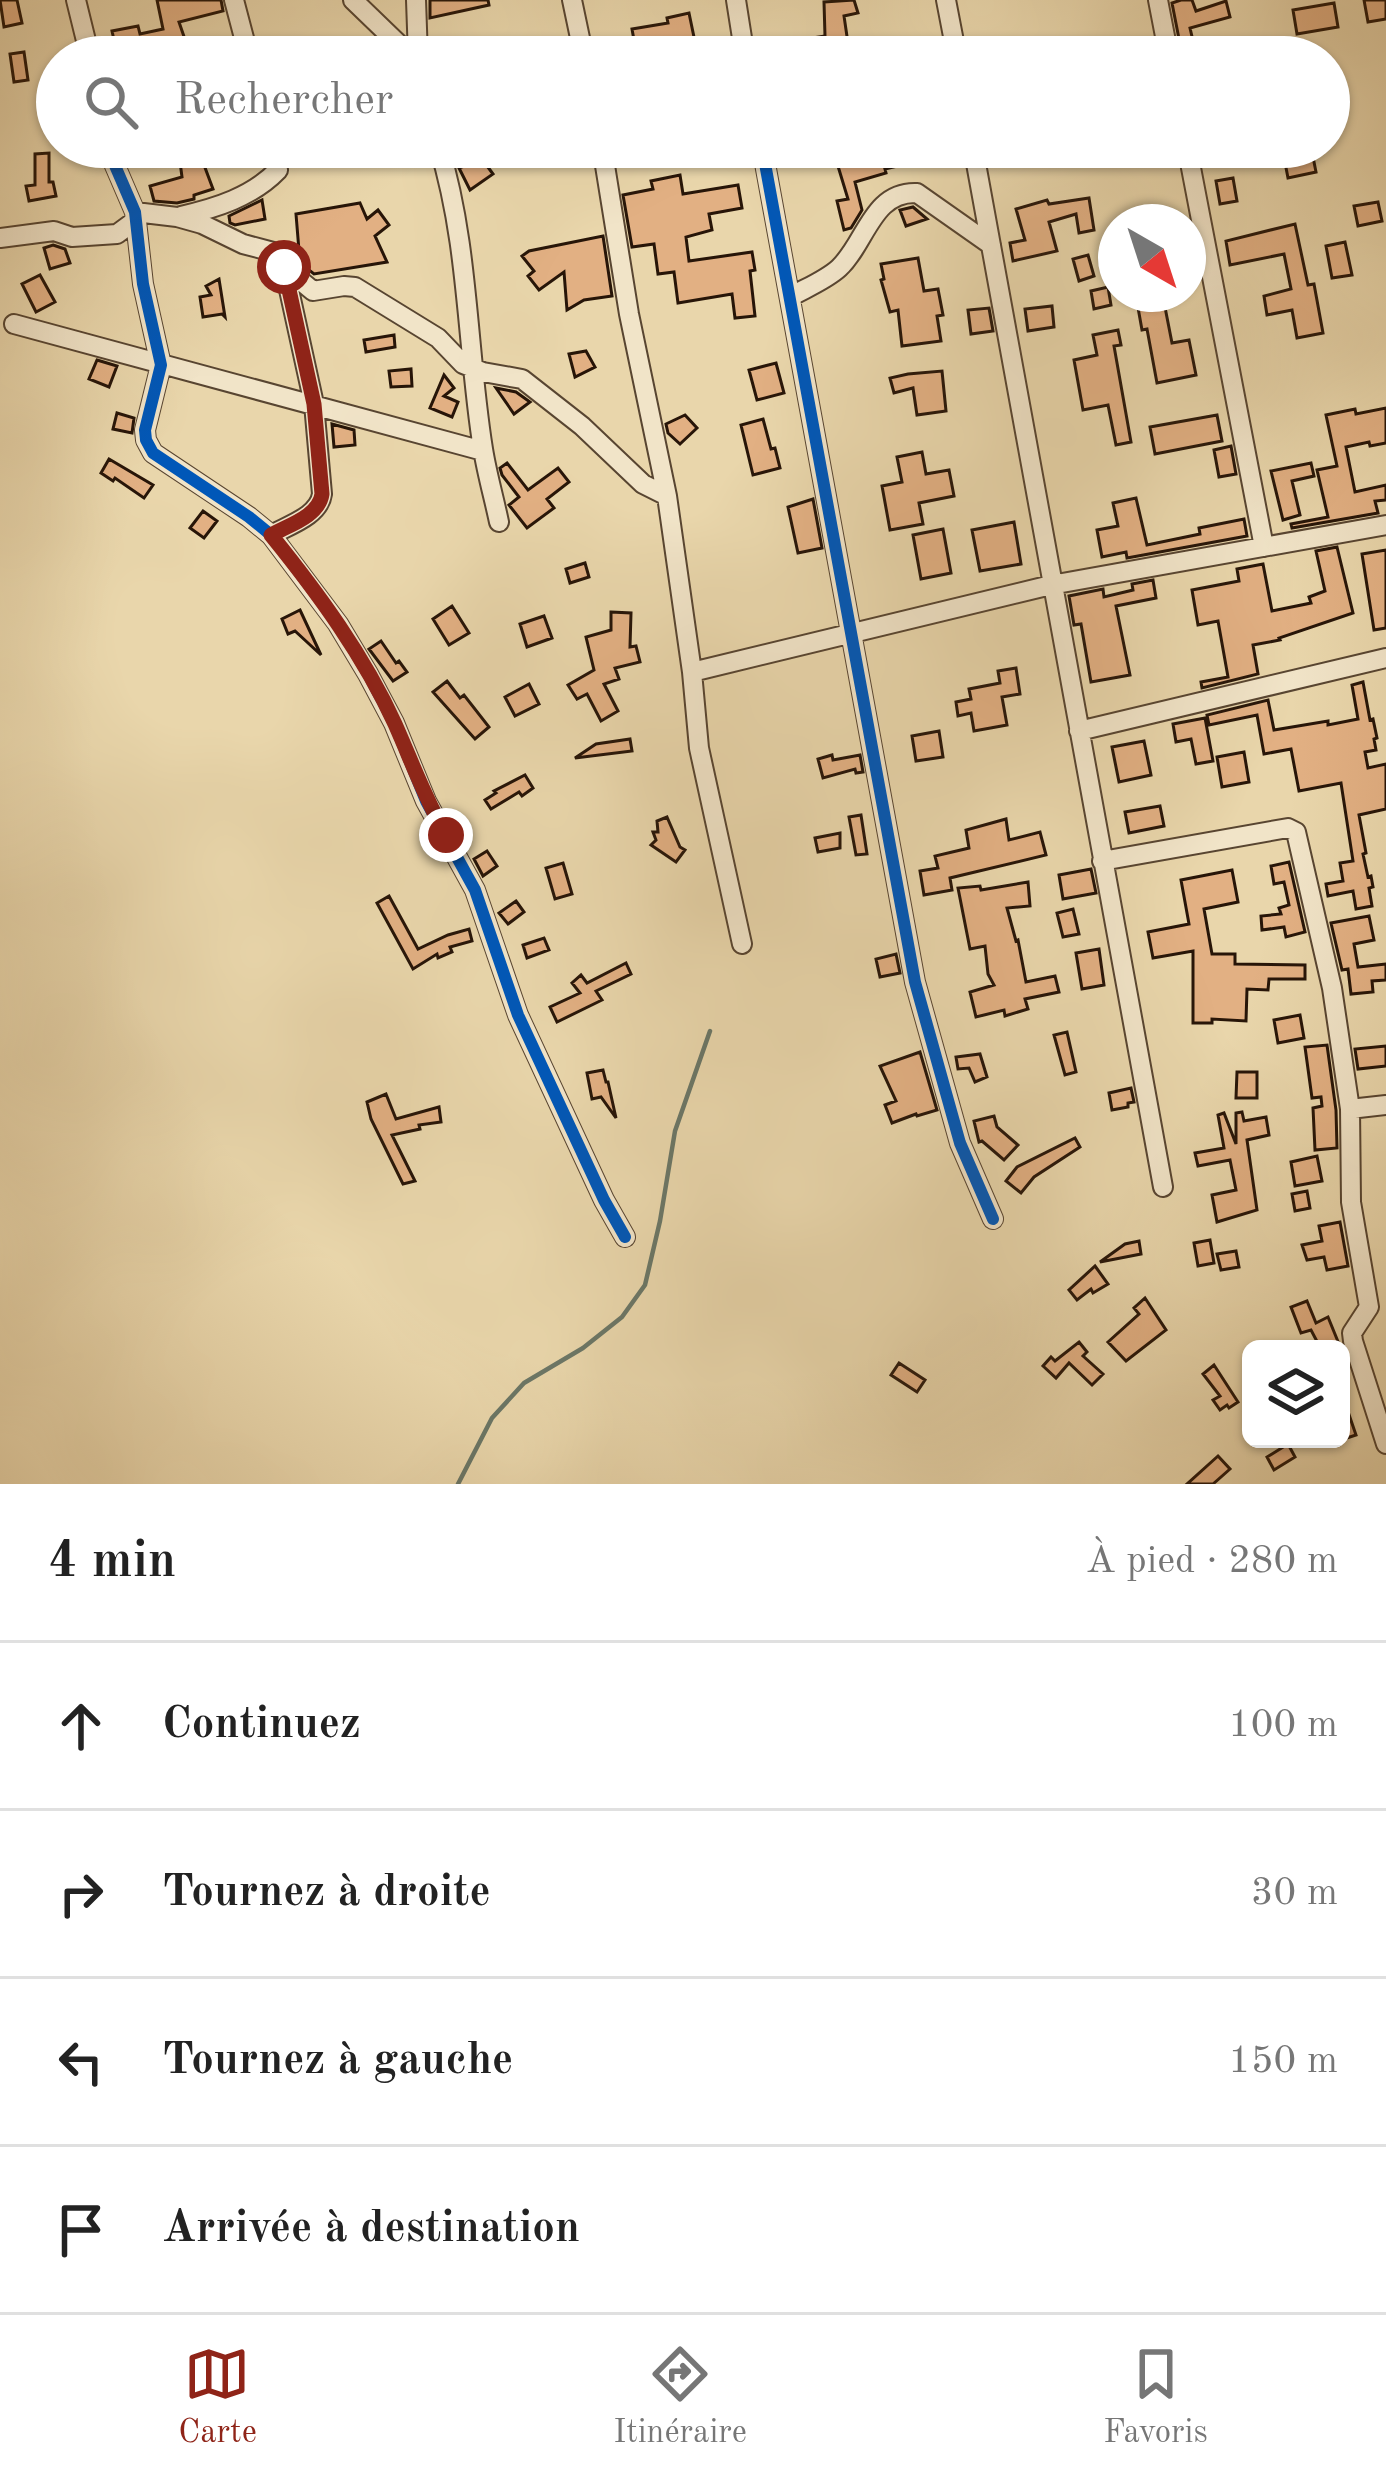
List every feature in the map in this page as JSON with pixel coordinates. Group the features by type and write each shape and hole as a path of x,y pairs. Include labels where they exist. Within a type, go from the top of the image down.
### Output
{"street":[{"path":"76,0 85,36"},
{"path":"234,0 243,36"},
{"path":"352,0 392,36"},
{"path":"415,36 416,0"},
{"path":"572,0 580,36"},
{"path":"736,0 742,36"},
{"path":"946,0 953,36"},
{"path":"1158,0 1165,36"},
{"path":"116,168 135,216 143,284 161,364 145,430 148,447 271,535 338,624 394,723 426,801 482,906 518,1015 625,1238"},
{"path":"177,217 232,202 267,181 277,168"},
{"path":"446,168 483,451 499,522"},
{"path":"605,168 629,314 667,496 699,748 742,944"},
{"path":"766,168 915,982 960,1143 993,1219"},
{"path":"977,168 1162,1186"},
{"path":"1191,168 1264,547"},
{"path":"790,296 843,265 878,209 903,192 917,193 991,245"},
{"path":"0,238 54,231 72,237 117,234 135,216 177,217 202,224 273,252 313,291 356,287 438,338 463,364 522,379 644,484 667,496"},
{"path":"271,535 316,510 321,502 314,404 284,267"},
{"path":"14,324 483,451"},
{"path":"692,672 1051,585 1386,525"},
{"path":"1078,731 1386,658"},
{"path":"1102,861 1288,828 1297,836 1332,988 1350,1109 1351,1202 1369,1301 1352,1333 1353,1341 1386,1444"},
{"path":"1350,1109 1386,1105"}],"building":[{"path":"0,0 17,0 22,23 4,27"},
{"path":"157,0 221,0 223,11 179,22 184,36 113,36 112,31 138,26 140,34 163,29"},
{"path":"430,0 488,0 489,5 430,18"},
{"path":"854,0 858,13 844,16 847,36 825,36 824,2"},
{"path":"1192,0 1196,11 1226,1 1230,17 1190,28 1192,36 1178,36 1172,3"},
{"path":"1364,0 1386,0 1386,19 1368,22"},
{"path":"1334,3 1338,27 1297,34 1293,10"},
{"path":"689,13 694,36 633,36 632,29 668,23 667,18"},
{"path":"24,52 28,80 14,82 10,54"},
{"path":"35,154 36,168 49,168 56,196 29,201 26,186 35,185"},
{"path":"181,168 205,168 213,189 177,203 154,201 150,186 182,177"},
{"path":"459,168 489,168 493,174 470,190"},
{"path":"839,168 889,168 855,182 862,210 851,228 844,230 837,201 848,199"},
{"path":"1286,168 1315,168 1316,172 1288,178"},
{"path":"680,175 683,194 738,185 742,208 709,214 712,230 686,237 689,261 752,252 755,316 735,318 732,294 678,303 674,272 658,274 654,244 632,247 623,195 653,189 651,181"},
{"path":"1233,178 1237,201 1220,204 1216,181"},
{"path":"1089,198 1094,230 1079,233 1076,214 1049,222 1057,251 1013,261 1010,243 1025,240 1016,209 1047,200 1049,204"},
{"path":"262,200 265,219 230,223 229,216"},
{"path":"1378,202 1382,221 1358,226 1354,206"},
{"path":"360,203 367,219 378,210 389,225 375,236 387,262 314,274 300,263 296,214"},
{"path":"913,207 927,219 906,226 900,210"},
{"path":"1295,224 1323,333 1297,338 1292,310 1267,315 1264,296 1291,289 1284,254 1230,265 1226,241"},
{"path":"603,236 612,296 584,300 567,310 564,272 539,290 528,276 534,271 522,256 529,251"},
{"path":"1345,242 1352,275 1332,278 1326,246"},
{"path":"44,248 65,249 70,263 50,269"},
{"path":"1088,255 1094,276 1079,281 1073,259"},
{"path":"918,258 924,291 938,289 941,341 902,346 898,310 890,312 881,264"},
{"path":"40,275 55,302 36,312 22,284"},
{"path":"219,279 225,317 203,317 200,297 211,295 206,286"},
{"path":"1098,289 1098,308 1094,309 1091,291"},
{"path":"1052,306 1054,327 1028,331 1025,309"},
{"path":"989,308 993,331 971,334 968,310"},
{"path":"1139,312 1166,312 1172,343 1189,340 1196,375 1157,383 1147,329 1142,330"},
{"path":"1118,330 1121,345 1114,346 1131,442 1116,445 1108,405 1083,410 1074,360 1097,355 1093,335"},
{"path":"394,335 395,347 366,352 364,340"},
{"path":"586,351 595,367 575,377 569,354"},
{"path":"97,360 117,366 109,387 89,379"},
{"path":"776,363 784,393 757,400 749,370"},
{"path":"411,369 412,386 391,387 389,371"},
{"path":"942,371 946,411 917,415 913,388 894,393 890,378"},
{"path":"444,375 454,388 444,396 458,402 452,417 430,408"},
{"path":"496,388 516,392 530,402 514,414"},
{"path":"1386,408 1386,443 1346,447 1355,492 1386,485 1386,500 1375,501 1378,513 1292,528 1291,524 1328,517 1317,470 1337,466 1326,415"},
{"path":"117,413 134,418 132,433 113,429"},
{"path":"685,415 697,428 680,444 666,424"},
{"path":"1217,415 1222,441 1155,454 1150,427"},
{"path":"763,419 780,468 753,475 741,425"},
{"path":"332,424 354,430 355,445 334,447"},
{"path":"1231,446 1236,474 1219,477 1214,450"},
{"path":"922,452 926,474 949,470 954,496 919,503 923,524 890,530 882,486 902,482 897,457"},
{"path":"109,459 153,485 144,498 101,473"},
{"path":"507,463 528,490 558,468 569,482 547,499 554,508 527,528 509,505 519,497 502,475 500,468"},
{"path":"1311,463 1314,476 1292,481 1300,515 1283,520 1271,471"},
{"path":"1136,498 1147,545 1244,519 1247,536 1127,558 1126,552 1102,557 1097,530 1118,526 1113,503"},
{"path":"813,499 822,548 798,553 788,507"},
{"path":"203,511 217,521 204,538 190,528"},
{"path":"1014,522 1021,564 980,571 972,530"},
{"path":"943,529 951,573 921,579 913,535"},
{"path":"1337,547 1353,613 1253,645 1258,674 1202,688 1201,682 1228,677 1218,621 1198,625 1192,590 1239,581 1237,569 1263,564 1272,611 1311,603 1309,597 1325,591 1316,551"},
{"path":"1386,550 1386,628 1374,630 1362,554"},
{"path":"585,563 589,577 570,583 566,569"},
{"path":"1153,580 1156,598 1116,606 1130,675 1091,682 1081,624 1074,625 1069,596 1103,589 1104,597"},
{"path":"452,606 469,633 449,645 433,619"},
{"path":"300,610 321,655 295,631 288,634 282,619"},
{"path":"611,612 631,613 630,647 636,646 640,662 615,668 619,679 604,684 618,711 601,721 587,694 577,699 568,685 594,670 586,637 611,630"},
{"path":"544,616 552,638 527,647 520,624"},
{"path":"381,641 407,672 393,681 369,649"},
{"path":"1016,668 1020,694 1002,697 1007,725 974,731 971,713 958,716 956,702 971,699 969,689 1000,683 998,671"},
{"path":"447,681 489,727 475,739 433,692"},
{"path":"1363,682 1377,738 1376,750 1365,752 1368,768 1386,764 1386,809 1359,815 1373,887 1369,888 1372,906 1356,909 1353,891 1328,896 1326,884 1343,881 1340,863 1353,861 1341,783 1299,791 1291,749 1264,754 1257,715 1209,725 1207,715 1268,700 1274,730 1358,719 1352,685"},
{"path":"529,684 539,704 515,716 505,697"},
{"path":"1205,718 1213,761 1196,764 1191,739 1176,742 1173,724"},
{"path":"939,731 943,757 916,761 912,736"},
{"path":"630,739 632,751 575,758 596,744"},
{"path":"1144,741 1151,775 1119,782 1112,747"},
{"path":"1244,752 1249,782 1222,787 1217,757"},
{"path":"832,755 833,760 860,755 863,772 855,769 823,778 818,759"},
{"path":"525,775 533,788 491,809 485,800 494,791"},
{"path":"1160,806 1164,826 1129,833 1125,812"},
{"path":"861,815 867,854 856,855 849,817"},
{"path":"667,817 685,850 676,862 651,845 656,840 653,832 658,832 657,821"},
{"path":"1006,819 1009,840 1040,832 1046,855 950,878 952,890 924,895 920,871 938,868 935,856 969,848 966,830"},
{"path":"840,833 840,848 818,852 815,838"},
{"path":"487,851 497,866 483,876 474,859"},
{"path":"1289,862 1305,932 1286,937 1284,927 1262,930 1261,916 1281,914 1279,908 1289,905 1284,882 1274,884 1271,866"},
{"path":"563,863 572,894 555,899 546,868"},
{"path":"1091,869 1096,893 1063,899 1059,875"},
{"path":"1232,870 1238,902 1204,909 1212,954 1235,954 1235,964 1305,965 1305,979 1269,979 1268,990 1247,989 1246,1021 1193,1023 1193,951 1153,958 1148,932 1189,924 1181,880"},
{"path":"1028,882 1030,906 1007,908 1026,982 1055,976 1059,992 1025,999 1028,1009 1005,1016 1004,1010 976,1017 970,992 994,985 985,946 970,949 958,888 980,886 981,890"},
{"path":"389,896 418,949 469,929 472,941 450,947 452,952 438,958 437,954 413,969 377,903"},
{"path":"516,901 524,912 508,924 499,913"},
{"path":"1073,909 1079,934 1063,937 1057,913"},
{"path":"1369,916 1374,940 1354,944 1358,967 1386,964 1386,980 1372,981 1373,992 1351,994 1348,969 1342,970 1331,923"},
{"path":"544,938 549,950 527,958 523,945"},
{"path":"1099,949 1104,985 1082,989 1076,953"},
{"path":"896,954 900,973 880,977 876,959"},
{"path":"626,963 631,974 596,991 602,1000 557,1022 550,1007 580,993 572,983 581,975 587,983"},
{"path":"1300,1015 1304,1038 1278,1043 1274,1020"},
{"path":"1067,1032 1076,1072 1065,1075 1054,1035"},
{"path":"1327,1045 1337,1148 1315,1150 1313,1108 1322,1106 1321,1097 1312,1098 1305,1047"},
{"path":"1386,1046 1386,1066 1358,1069 1355,1049"},
{"path":"920,1052 937,1110 892,1123 885,1105 896,1101 880,1066"},
{"path":"980,1054 987,1077 975,1082 969,1068 958,1069 956,1057"},
{"path":"603,1070 616,1118 601,1097 592,1099 587,1073"},
{"path":"1237,1072 1257,1072 1257,1098 1236,1098"},
{"path":"1131,1088 1134,1102 1112,1110 1109,1093"},
{"path":"386,1094 396,1119 439,1107 441,1122 392,1135 415,1181 403,1184 371,1119 367,1102"},
{"path":"1242,1112 1244,1121 1266,1117 1269,1135 1247,1140 1257,1210 1217,1222 1212,1195 1236,1190 1230,1160 1198,1166 1195,1153 1224,1148 1218,1115 1224,1113 1236,1144 1236,1113"},
{"path":"994,1116 997,1127 1018,1145 1004,1160 979,1142 974,1121"},
{"path":"1075,1138 1080,1147 1034,1177 1021,1193 1006,1181 1017,1167"},
{"path":"1317,1156 1322,1181 1295,1186 1291,1162"},
{"path":"1307,1191 1310,1208 1295,1211 1292,1194"},
{"path":"1340,1222 1348,1266 1327,1270 1324,1257 1307,1260 1302,1245 1322,1241 1319,1226"},
{"path":"1210,1240 1214,1263 1198,1266 1194,1243"},
{"path":"1139,1241 1141,1254 1100,1262 1125,1244"},
{"path":"1236,1251 1239,1267 1221,1270 1217,1254"},
{"path":"1095,1266 1108,1284 1077,1300 1069,1290"},
{"path":"1145,1298 1166,1330 1126,1361 1108,1342 1139,1314 1134,1308"},
{"path":"1307,1301 1316,1323 1328,1317 1337,1340 1316,1340 1311,1330 1301,1333 1291,1307"},
{"path":"1079,1342 1087,1352 1083,1356 1103,1374 1092,1385 1069,1363 1056,1378 1043,1366"},
{"path":"899,1363 925,1380 917,1392 891,1375"},
{"path":"1214,1365 1238,1402 1229,1408 1220,1410 1213,1400 1220,1396 1203,1374"},
{"path":"1290,1448 1295,1457 1274,1470 1267,1457"},
{"path":"1218,1456 1230,1469 1213,1484 1187,1484"}],"waterway":[{"path":"458,1484 492,1418 524,1383 583,1348 622,1317 645,1285 675,1131 710,1031"}],"cycle path":[{"path":"116,168 135,212 143,284 161,365 146,440 153,453 271,535 338,624 394,723 426,801 475,890 518,1015 625,1237"},
{"path":"766,168 915,982 960,1143 993,1219"}],"route":[{"path":"284,267 314,404 322,494 316,510 271,535 338,624 368,674 446,835"}]}
